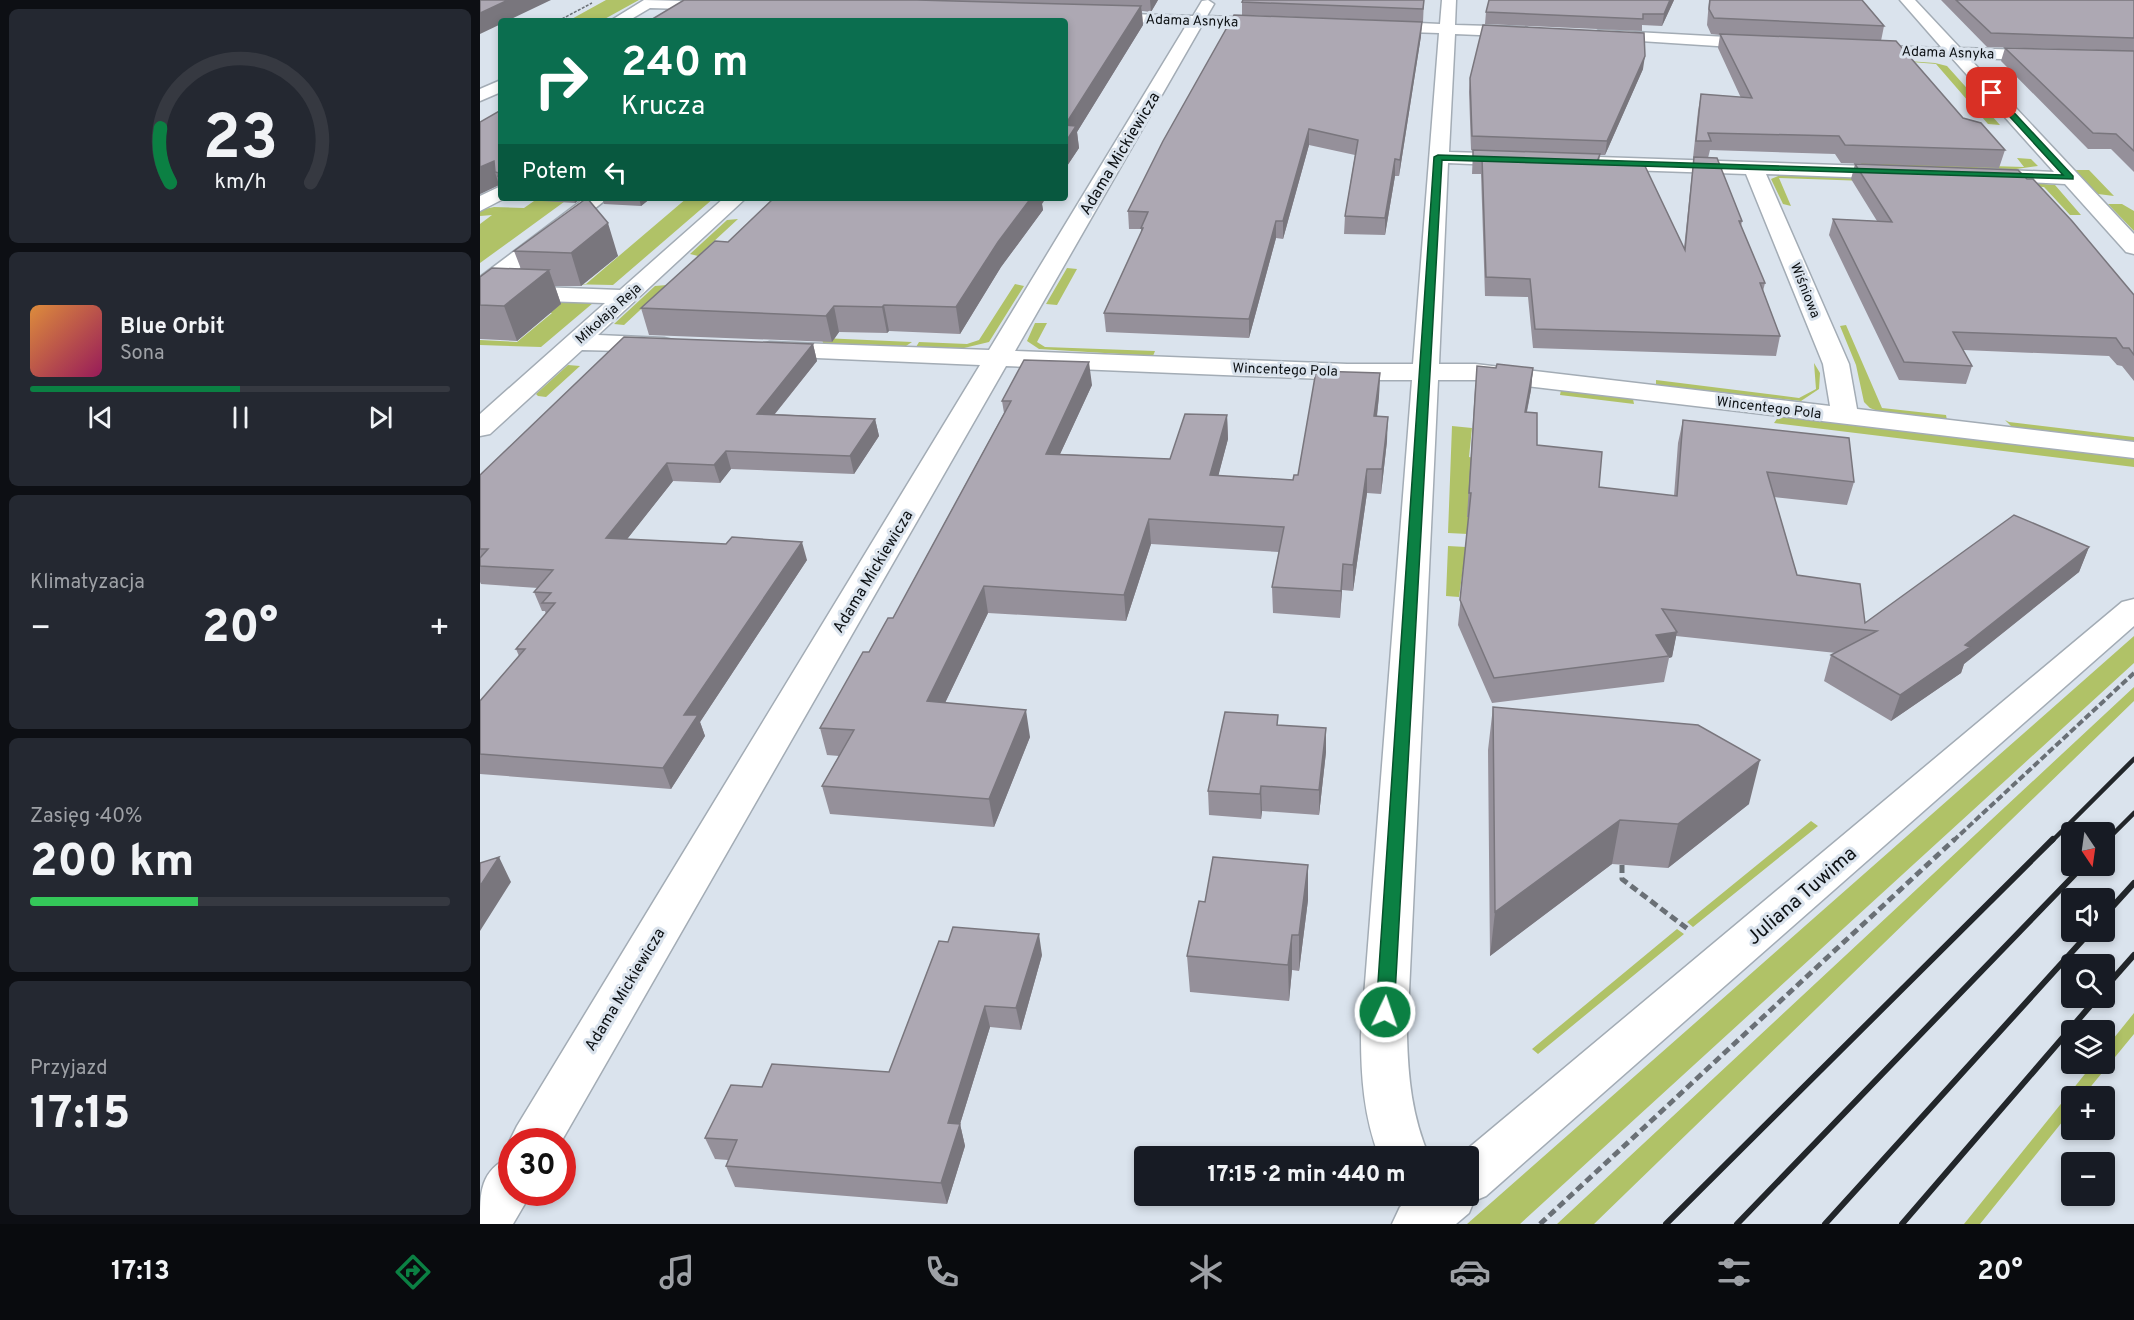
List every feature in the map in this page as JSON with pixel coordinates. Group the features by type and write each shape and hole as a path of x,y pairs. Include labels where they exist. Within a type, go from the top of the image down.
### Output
{"street":[{"name":"Adama Mickiewicza","path":"542,1128 1209,0"},
{"path":"1906,0 2134,247"},
{"path":"622,18 650,2 737,6"},
{"path":"1362,26 1448,15 1536,33"},
{"path":"1401,1146 1391,1117 1384,1035 1448,15"},
{"name":"Adama Asnyka","path":"1082,16 1291,23"},
{"path":"1582,34 1776,45"},
{"name":"Adama Asnyka","path":"1840,49 2134,58"},
{"path":"480,96 498,87"},
{"path":"1438,157 1539,161"},
{"path":"1575,162 1921,173"},
{"name":"Wiśniowa","path":"1754,168 1836,364 1845,416"},
{"path":"1957,174 2070,178"},
{"path":"480,206 498,194"},
{"path":"480,290 594,201"},
{"name":"Mikołaja Reja","path":"480,428 733,201"},
{"path":"480,290 626,297"},
{"path":"576,342 692,346"},
{"name":"Wincentego Pola","path":"751,348 1347,372 1425,371 1496,374 2134,450"},
{"name":"Juliana Tuwima","path":"1479,1168 2134,609"},
{"path":"485,1224 498,1202"}],"path":[{"path":"564,18 598,0"},
{"path":"1540,1224 2134,673"},
{"path":"1622,865 1622,879 1683,924"}],"green space":[{"path":"606,0 639,0 606,18 573,18"},
{"path":"1828,55 1935,63 1947,66 2000,125 1988,124 1936,64"},
{"path":"2017,158 2031,159 2038,166 2009,170 1864,167 1860,162 2024,167"},
{"path":"2074,170 2089,170 2114,196 2098,194"},
{"path":"1783,174 2055,185 2081,215 2070,215 2044,187 1779,178 1791,206 1783,204 1771,179"},
{"path":"534,201 565,201 480,263 480,224 492,215 480,216 480,210 494,207 524,208"},
{"path":"683,201 711,201 613,285 512,283 586,284"},
{"path":"2108,204 2122,204 2134,211 2134,231"},
{"path":"738,219 698,256 690,254 727,220"},
{"path":"1067,268 1077,269 1057,305 1046,304"},
{"path":"1015,284 1024,286 989,342 964,348 916,347 919,342 967,344 979,340"},
{"path":"667,285 624,325 614,324 655,286"},
{"path":"480,297 593,303 541,347 480,345 480,340 517,342 552,313 480,309"},
{"path":"1035,323 1047,323 1037,342 1045,347 1155,351 1153,356 1039,349 1027,341"},
{"path":"1846,325 1882,408 1946,415 1947,420 1880,412 1870,408 1864,402 1856,365 1840,326"},
{"path":"822,338 912,342 906,346 823,343"},
{"path":"1814,363 1820,373 1819,389 1801,401 1656,386 1656,380 1799,398 1816,389"},
{"path":"568,365 580,366 546,397 536,394"},
{"path":"1561,390 1633,399 1634,404 1560,395"},
{"path":"1779,416 2134,458 2134,467 1774,423"},
{"path":"2005,420 2134,437 2134,441 2012,427"},
{"path":"1452,426 1472,428 1469,457 1474,458 1470,501 1468,501 1468,534 1448,533"},
{"path":"1448,546 1466,547 1459,597 1446,596"},
{"path":"2134,636 2134,663 1520,1224 1467,1224"},
{"path":"2134,687 2134,701 1594,1224 1557,1224"},
{"path":"1811,821 1818,826 1693,927 1687,922"},
{"path":"1677,929 1684,934 1538,1054 1532,1049"},
{"path":"2134,1013 2134,1034 2115,1057 2115,1037"},
{"path":"2085,1074 2101,1074 2091,1086 2075,1086"},
{"path":"2061,1104 2061,1123 1980,1224 1964,1224"}],"building":[{"path":"480,0 508,0 480,13"},
{"path":"684,0 917,0 1141,6 1068,120 1068,18 654,18"},
{"path":"1243,0 1424,0 1423,9 1242,2"},
{"path":"1489,0 1670,0 1664,14 1643,14 1643,19 1486,12"},
{"path":"1710,0 1862,0 1884,26 1714,18 1709,9"},
{"path":"1956,0 2134,0 2134,38 1991,33"},
{"path":"1234,15 1422,22 1400,160 1395,159 1385,218 1345,216 1358,140 1309,129 1283,221 1276,221 1249,319 1104,313 1143,228 1141,228 1148,212 1128,211 1163,141"},
{"path":"1483,25 1644,33 1645,56 1607,141 1472,136 1470,78"},
{"path":"1720,34 1896,41 1963,118 1981,123 2005,150 1845,145 1839,136 1708,133 1711,141 1696,141 1701,94 1752,98"},
{"path":"2005,48 2134,51 2134,151 2116,134 2093,133"},
{"path":"498,112 498,173 495,172 494,161 480,167 480,122"},
{"path":"1068,125 1076,126 1068,138"},
{"path":"1473,150 1600,154 1597,162 1644,164 1685,250 1694,157 1717,158 1742,221 1739,221 1765,283 1760,283 1780,336 1535,329 1530,279 1486,277 1482,158 1473,157"},
{"path":"1855,164 2018,170 2027,179 2033,179 2072,221 2134,295 2134,355 2129,348 2123,348 2116,338 1953,332 1972,366 1904,362 1833,219 1892,222"},
{"path":"583,201 590,201 608,223 571,253 514,251"},
{"path":"771,201 1029,201 998,242 956,307 834,306 826,316 641,308 715,241 728,242"},
{"path":"492,268 549,270 504,306 480,305 480,277"},
{"path":"624,337 813,344 757,414 875,419 850,456 726,451 714,465 667,463 606,538 726,544 732,537 802,542 684,715 698,715 663,768 480,754 480,701 525,649 516,649 555,603 542,603 551,593 534,592 553,570 480,566 480,558 488,549 480,549 480,475"},
{"path":"1024,360 1089,362 1046,454 1170,459 1185,414 1227,415 1210,475 1293,480 1294,475 1298,475 1316,371 1380,373 1374,416 1388,417 1382,469 1367,469 1353,565 1343,564 1341,591 1272,587 1284,527 1149,519 1124,595 984,586 927,701 1026,710 989,799 822,786 854,730 820,728 863,652 869,652 888,618 893,618 1011,401 1002,401"},
{"path":"1497,364 1533,368 1525,412 1537,413 1537,445 1602,452 1599,487 1677,496 1683,420 1849,438 1854,482 1767,472 1797,575 1860,584 1865,623 2014,515 2089,547 1965,645 1970,647 1900,695 1831,655 1877,631 1662,609 1677,632 1656,635 1669,656 1494,678 1460,600 1471,493 1469,493 1477,366 1496,368"},
{"path":"1493,707 1698,725 1760,760 1678,824 1620,820 1495,912"},
{"path":"1225,712 1278,715 1277,725 1326,728 1319,790 1261,786 1260,794 1208,791"},
{"path":"499,857 480,886 480,863"},
{"path":"1213,857 1308,865 1299,935 1292,935 1288,965 1187,956 1199,901 1205,902"},
{"path":"953,927 1039,934 1016,1008 985,1006 948,1123 960,1124 941,1183 726,1166 737,1140 705,1138 731,1085 762,1087 772,1064 889,1072 939,941 948,942"}],"railway":[{"path":"2052,841 2134,759"},
{"path":"2115,832 2134,813"},
{"path":"1666,1224 2053,839"},
{"path":"1737,1224 2073,876"},
{"path":"2115,904 2134,883"},
{"path":"1825,1224 2081,942"},
{"path":"2115,977 2134,955"},
{"path":"1902,1224 2088,1008"}],"route":[{"path":"1385,1012 1438,157 2070,178 1992,93"}]}
